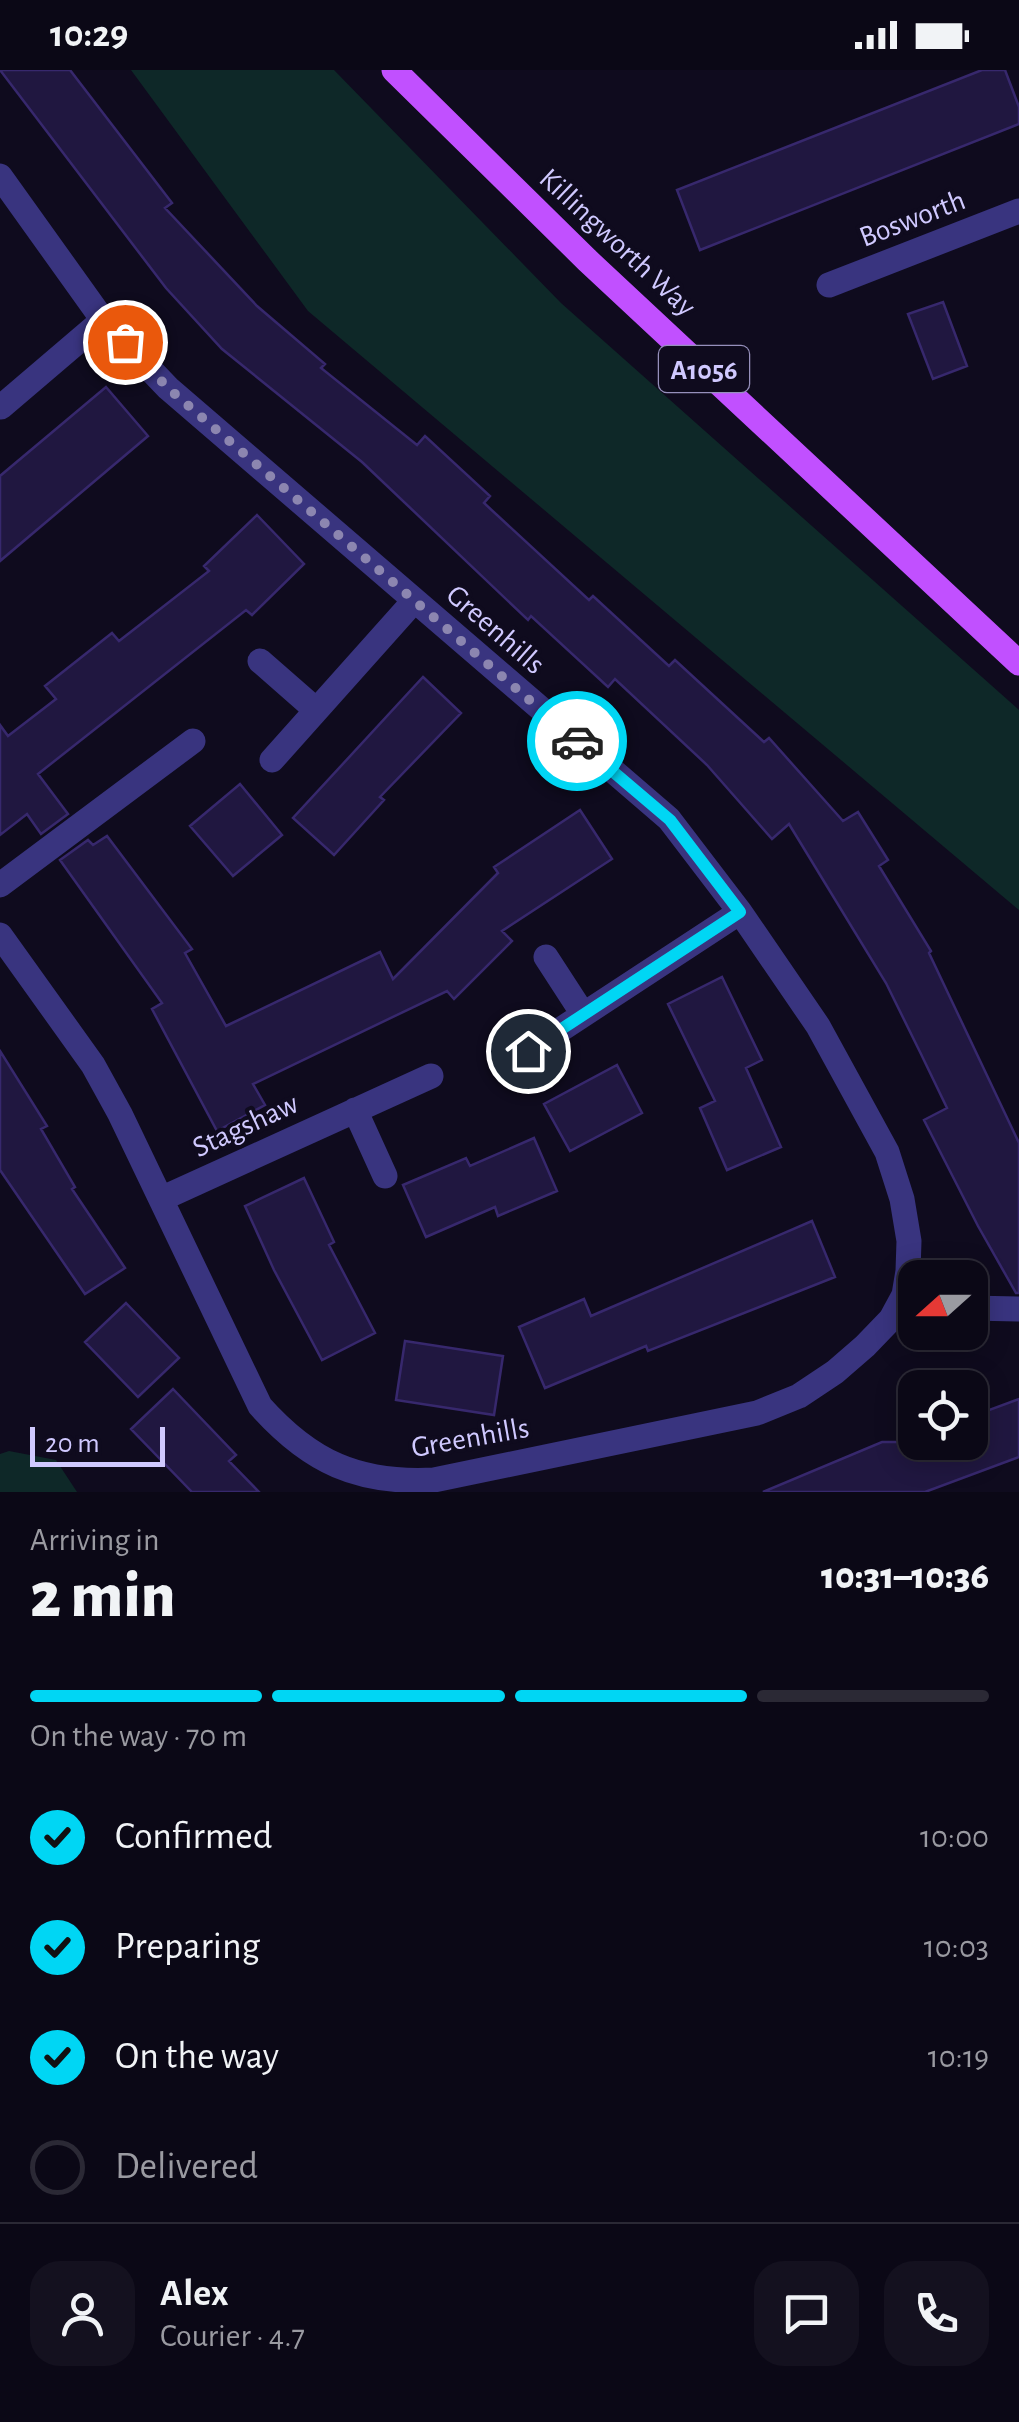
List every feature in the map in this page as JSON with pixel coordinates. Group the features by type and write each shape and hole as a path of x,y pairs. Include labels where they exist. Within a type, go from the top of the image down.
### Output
{"main road":[{"name":"Killingworth Way","path":"394,70 587,260 1019,663"}],"street":[{"name":"Greenhills","path":"0,176 103,320 168,388 670,820 740,912 818,1026 887,1152 902,1199 909,1260"},
{"name":"Bosworth","path":"829,285 1019,211"},
{"path":"1,407 103,320"},
{"path":"272,760 414,601"},
{"path":"260,662 316,710"},
{"path":"0,884 193,741"},
{"path":"528,1051 740,912"},
{"name":"Greenhills","path":"0,935 93,1065 260,1406 284,1433 314,1456 348,1472 399,1482 434,1480 757,1413 800,1396 835,1372 898,1311"},
{"path":"546,957 583,1014"},
{"name":"Stagshaw","path":"161,1199 431,1076"},
{"path":"356,1110 385,1176"},
{"path":"988,1308 1019,1309"}],"green space":[{"path":"131,70 334,70 561,303 1019,710 1019,910 308,311"},
{"path":"9,1451 56,1460 77,1492 0,1492 0,1454"}],"building":[{"path":"0,70 70,70 172,203 165,208 257,306 325,364 321,368 417,445 425,436 490,496 484,503 589,600 593,596 669,666 675,660 764,742 769,738 843,821 858,812 888,860 879,866 931,951 1019,1143 1019,1293 978,1226 924,1120 947,1108 921,1054 886,983 789,824 772,839 707,765 615,679 608,687 531,616 528,620 362,462 222,349 166,288"},
{"path":"982,70 1005,70 1019,107 1019,124 700,250 677,190"},
{"path":"943,302 967,366 933,379 908,314"},
{"path":"106,387 148,436 0,561 0,476"},
{"path":"257,515 304,564 252,615 246,610 38,774 68,814 41,834 27,814 0,835 0,725 8,736 56,699 45,686 112,633 119,641 209,571 204,566"},
{"path":"423,677 461,713 380,797 384,800 334,855 293,818"},
{"path":"240,784 282,835 233,876 190,826"},
{"path":"580,810 612,859 502,931 512,941 454,999 447,991 253,1084 265,1105 217,1131 152,1009 162,1003 60,860 88,840 93,845 107,836 192,949 185,953 226,1026 380,952 393,979 498,873 494,867"},
{"path":"722,977 762,1060 746,1068 781,1147 727,1170 700,1108 715,1101 668,1004"},
{"path":"0,1051 47,1126 41,1129 75,1187 72,1189 125,1268 85,1294 0,1170"},
{"path":"617,1065 642,1113 570,1151 544,1104"},
{"path":"534,1138 557,1191 498,1216 495,1207 426,1237 403,1185 466,1158 470,1166"},
{"path":"304,1178 334,1242 329,1245 375,1333 322,1360 245,1206"},
{"path":"812,1221 835,1277 648,1351 646,1346 545,1388 519,1327 584,1299 591,1316"},
{"path":"126,1303 179,1358 138,1397 85,1342"},
{"path":"405,1341 503,1356 494,1415 396,1400"},
{"path":"173,1389 236,1455 229,1461 259,1492 192,1492 131,1429"},
{"path":"1019,1399 1019,1457 925,1492 763,1492 882,1442 898,1442 898,1460 988,1460 988,1410"}],"way so far":[{"path":"125,342 168,388 577,741"}],"route":[{"path":"528,1051 740,912 670,820 577,741"}]}
